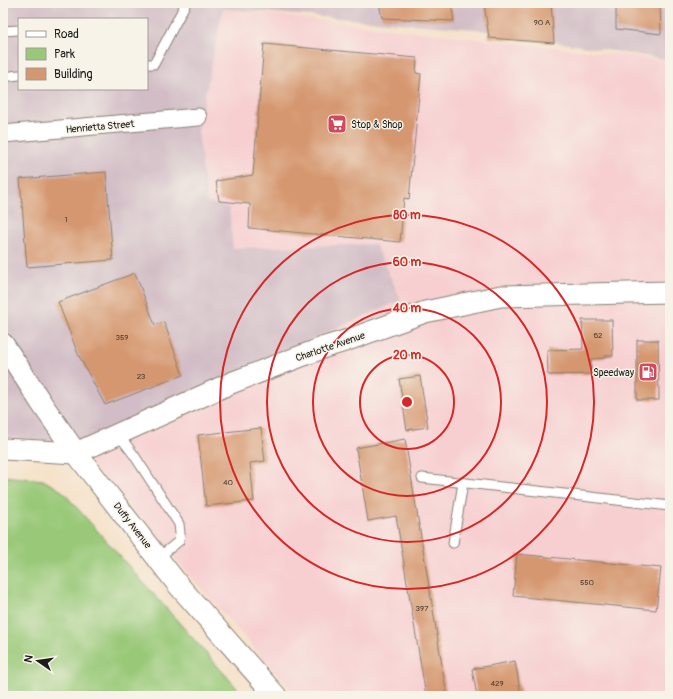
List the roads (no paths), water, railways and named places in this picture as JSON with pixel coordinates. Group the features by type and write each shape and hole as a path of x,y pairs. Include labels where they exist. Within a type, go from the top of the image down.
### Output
{"street":[{"name":"Henrietta Street","path":"3,134 198,117"},
{"name":"Charlotte Avenue","path":"3,448 76,452 231,383 325,347 425,312 501,296 670,292"},
{"name":"Duffy Avenue","path":"3,344 42,404 76,452 179,586 276,696"}],"lane":[{"path":"148,64 154,64 186,3"},
{"path":"3,31 18,30"},
{"path":"3,77 18,75"},
{"path":"118,434 134,455 179,524 179,541 158,558"},
{"path":"422,478 670,506"},
{"path":"453,543 463,482"}],"place":[{"name":"Stop & Shop","path":"337,124"},
{"name":"Speedway","path":"648,372"}]}
